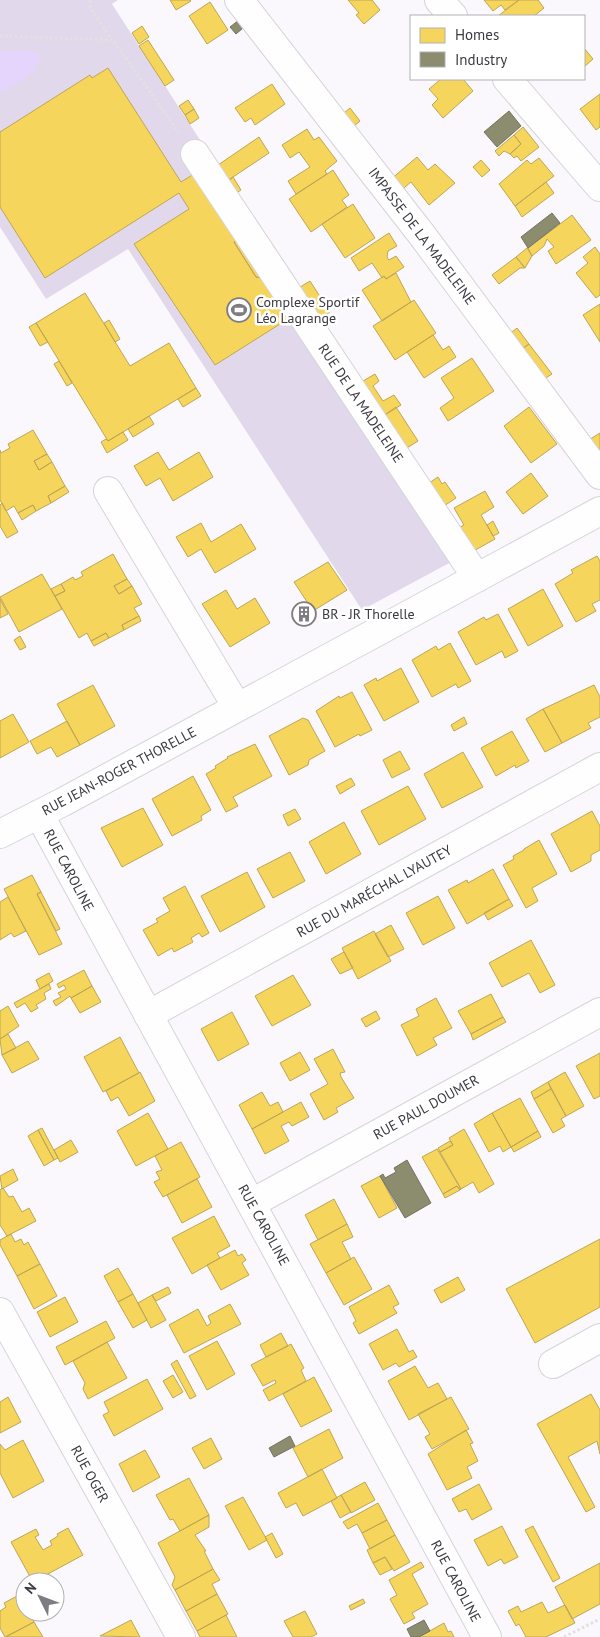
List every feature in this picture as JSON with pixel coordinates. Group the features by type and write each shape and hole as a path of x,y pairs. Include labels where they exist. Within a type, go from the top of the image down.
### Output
{"street":[{"name":"IMPASSE DE LA MADELEINE","path":"240,0 422,235 600,475"},
{"path":"439,0 452,15"},
{"path":"508,80 600,187"},
{"name":"RUE DE LA MADELEINE","path":"195,154 477,578"},
{"path":"108,491 236,707"},
{"name":"RUE JEAN-ROGER THORELLE","path":"0,834 600,511"},
{"name":"RUE DU MARÉCHAL LYAUTEY","path":"148,1015 600,767"},
{"name":"RUE CAROLINE","path":"39,814 252,1202 486,1637"},
{"name":"RUE PAUL DOUMER","path":"252,1202 600,1012"},
{"name":"RUE OGER","path":"0,1312 181,1637"},
{"path":"553,1364 600,1338"}],"path":[{"path":"90,0 90,7 195,154"},
{"path":"0,36 113,40"},
{"path":"564,1637 600,1620"}],"shaded area":[{"name":"Complexe Sportif Léo Lagrange","path":"0,0 118,0 112,4 235,194 453,561 362,610 128,249 46,299 0,227"},
{"path":"28,50 37,53 41,59 33,71 24,79 0,93 0,52"}],"building: Homes":[{"path":"170,0 190,0 191,1 176,10"},
{"path":"348,0 372,0 380,10 364,24 356,15 359,13"},
{"path":"484,0 519,0 505,10 501,5 493,11"},
{"path":"519,0 538,0 544,8 535,15 499,15"},
{"path":"210,2 228,30 207,44 189,16"},
{"path":"142,26 149,37 139,44 132,33"},
{"path":"148,40 174,80 165,86 139,46"},
{"path":"585,49 593,59 585,66"},
{"path":"108,68 181,182 194,174 241,237 234,242 256,277 267,279 283,303 279,306 288,319 215,365 134,244 189,209 179,193 45,278 0,207 0,132 90,75 92,78"},
{"path":"440,80 464,80 473,91 443,118 432,105 438,99 429,89"},
{"path":"272,84 285,104 255,125 251,118 245,122 235,108"},
{"path":"600,94 600,127 596,130 580,109"},
{"path":"188,100 194,109 185,115 179,106"},
{"path":"350,108 360,121 353,127 344,113"},
{"path":"194,109 199,118 190,124 185,115"},
{"path":"523,127 539,147 521,161 517,156 514,158 510,154 521,144 514,135"},
{"path":"307,129 314,140 319,137 337,161 325,171 327,174 296,194 288,181 310,167 299,152 290,158 282,145"},
{"path":"514,135 521,144 510,154 504,151 499,156 495,151"},
{"path":"259,137 269,153 227,181 218,165"},
{"path":"417,157 428,170 435,164 455,183 429,205 411,182 399,192 390,180"},
{"path":"539,158 554,176 515,206 499,184 527,160 531,164"},
{"path":"481,160 490,170 482,177 473,167"},
{"path":"333,170 349,195 342,200 347,207 311,232 289,199"},
{"path":"233,177 241,190 235,194 227,182"},
{"path":"546,182 554,193 522,217 515,206"},
{"path":"353,204 375,238 345,258 322,224"},
{"path":"572,215 591,240 556,264 548,251 554,247 547,239 544,246 532,256 528,248"},
{"path":"389,233 397,246 388,251 387,257 389,260 396,256 404,267 386,279 384,276 382,278 372,263 359,271 351,258"},
{"path":"241,237 267,279 256,277 234,242"},
{"path":"595,247 600,254 600,295 596,298 576,273 588,263 583,257"},
{"path":"527,248 532,256 525,268 516,257"},
{"path":"516,257 525,268 520,268 499,284 492,275"},
{"path":"396,273 411,302 382,321 362,290 384,276 386,279"},
{"path":"310,281 330,312 317,321 297,289"},
{"path":"85,293 130,366 169,343 196,388 108,441 36,323"},
{"path":"414,300 436,333 395,360 373,326"},
{"path":"600,304 600,342 583,315"},
{"path":"109,320 120,339 115,342 104,323"},
{"path":"36,323 48,342 40,346 29,327"},
{"path":"517,328 529,344 519,351 507,336"},
{"path":"433,335 443,350 449,346 456,357 424,378 407,352"},
{"path":"529,344 552,374 541,381 519,351"},
{"path":"472,358 494,391 448,421 440,408 454,398 441,378"},
{"path":"59,361 72,383 67,386 54,364"},
{"path":"375,374 379,381 373,386 383,401 394,395 401,405 380,418 358,384"},
{"path":"196,388 201,396 183,407 178,399"},
{"path":"396,407 418,441 402,451 380,418"},
{"path":"529,407 557,444 531,463 504,426"},
{"path":"149,416 154,424 133,437 128,429"},
{"path":"33,430 47,454 34,461 39,470 52,462 65,486 48,496 51,503 36,511 33,505 18,513 14,506 6,511 0,500 0,450 1,453 10,448 8,444"},
{"path":"123,432 128,440 107,453 101,442 106,439 108,441"},
{"path":"600,433 600,457 587,441"},
{"path":"158,452 169,470 199,452 213,477 173,501 160,478 146,486 134,466"},
{"path":"47,454 52,462 39,470 34,461"},
{"path":"531,473 548,496 523,514 506,492"},
{"path":"438,477 442,484 445,482 456,498 441,508 426,485"},
{"path":"65,486 69,492 51,503 48,496"},
{"path":"485,491 494,507 481,515 495,539 470,553 455,530 464,525 454,508"},
{"path":"2,503 18,532 7,538 0,526 0,505"},
{"path":"33,505 36,511 22,520 18,513"},
{"path":"493,521 499,533 493,536 487,525"},
{"path":"201,523 211,542 241,524 256,549 215,573 201,549 188,557 176,537"},
{"path":"113,554 127,579 114,586 119,594 132,586 142,604 134,608 139,616 122,625 124,630 109,638 106,633 91,641 87,633 79,638 55,596 65,591 61,584 73,577 75,580 83,576 81,572"},
{"path":"597,556 600,561 600,600 592,604 596,611 576,622 555,584 573,573 571,570"},
{"path":"328,562 347,590 313,611 294,582"},
{"path":"42,574 62,609 19,632 0,597"},
{"path":"127,579 132,586 119,594 114,586"},
{"path":"61,584 65,591 55,596 51,589"},
{"path":"543,589 563,626 528,646 508,609"},
{"path":"226,590 237,609 255,598 270,623 230,647 202,604"},
{"path":"0,599 8,614 0,618"},
{"name":"BR - JR Thorelle","path":"309,606 314,613 300,622 295,615"},
{"path":"498,614 518,651 505,658 502,651 476,665 458,632 484,617 486,620"},
{"path":"139,616 141,621 124,630 122,625"},
{"path":"106,633 109,638 94,646 91,641"},
{"path":"20,636 26,647 20,650 14,640"},
{"path":"450,643 471,681 458,688 456,684 432,697 412,660 436,646 438,650"},
{"path":"401,668 419,702 384,721 364,685 376,678 377,681"},
{"path":"93,685 115,726 80,745 57,704"},
{"path":"594,685 600,697 600,717 588,723 591,728 562,743 543,709"},
{"path":"352,692 372,730 360,736 359,734 335,747 316,711 339,696 340,698"},
{"path":"543,709 562,743 545,752 526,719"},
{"path":"13,714 29,742 0,758 0,721"},
{"path":"464,717 467,724 454,731 451,725"},
{"path":"303,718 308,720 325,751 309,760 308,765 289,775 269,736"},
{"path":"67,721 80,745 57,757 51,747 37,754 30,741"},
{"path":"512,731 529,761 516,768 515,765 496,776 481,748"},
{"path":"255,744 272,776 233,797 238,806 226,812 206,774 216,768 215,766 227,757"},
{"path":"400,751 410,769 392,778 383,760"},
{"path":"463,752 483,787 442,808 424,774"},
{"path":"193,776 211,810 201,816 202,820 172,836 152,799"},
{"path":"351,778 355,785 340,794 336,786"},
{"path":"408,786 426,819 379,845 361,811"},
{"path":"143,808 163,845 122,867 101,828"},
{"path":"295,809 301,819 288,826 283,815"},
{"path":"592,811 600,826 600,850 591,855 591,861 571,872 551,834"},
{"path":"344,822 361,854 326,874 309,842"},
{"path":"539,840 557,874 532,888 538,901 526,908 503,865 514,859 513,856"},
{"path":"290,852 305,881 273,898 257,869"},
{"path":"493,869 509,899 467,924 448,890 467,880 468,883"},
{"path":"247,872 265,907 220,932 201,896"},
{"path":"32,875 41,892 37,894 62,944 39,955 4,889"},
{"path":"185,886 209,933 202,937 199,933 191,938 193,942 174,952 172,948 158,956 143,930 158,922 156,919 170,911 163,898"},
{"path":"41,892 60,929 56,931 37,894"},
{"path":"438,896 455,928 423,945 406,913"},
{"path":"8,897 26,931 14,937 11,933 0,940 0,902"},
{"path":"509,899 513,906 488,920 484,913"},
{"path":"391,925 404,949 388,957 375,934"},
{"path":"374,931 391,961 358,979 342,948"},
{"path":"531,940 555,985 540,993 529,973 502,987 489,963"},
{"path":"344,952 353,968 340,974 331,959"},
{"path":"84,970 92,986 71,998 70,996 56,1006 53,1001 61,997 58,993 66,989 64,985 59,988 57,984"},
{"path":"49,973 53,981 40,989 36,980"},
{"path":"293,975 311,1005 272,1026 255,996"},
{"path":"49,984 51,989 44,993 46,999 36,1005 38,1008 31,1012 25,1003 17,1008 14,1003"},
{"path":"92,986 101,1002 80,1013 71,998"},
{"path":"491,994 503,1017 471,1034 458,1011"},
{"path":"436,998 452,1028 433,1038 437,1045 417,1056 401,1025 419,1016 416,1009"},
{"path":"8,1006 19,1026 0,1039 0,1011"},
{"path":"376,1011 380,1019 366,1027 361,1019"},
{"path":"232,1012 249,1044 218,1061 201,1029"},
{"path":"503,1017 506,1022 473,1040 471,1034"},
{"path":"8,1034 16,1048 2,1055 0,1039"},
{"path":"120,1037 139,1073 103,1092 84,1057"},
{"path":"28,1041 39,1059 12,1073 2,1055"},
{"path":"333,1049 345,1072 340,1073 341,1077 354,1098 336,1108 338,1112 324,1120 310,1094 328,1084 314,1059"},
{"path":"300,1052 310,1070 290,1081 280,1063"},
{"path":"600,1053 600,1096 594,1099 576,1066"},
{"path":"140,1072 155,1101 129,1116 118,1097 111,1101 106,1091"},
{"path":"565,1072 584,1106 566,1116 548,1082"},
{"path":"548,1082 551,1089 534,1099 531,1092"},
{"path":"551,1089 566,1116 561,1119 565,1126 553,1133 534,1099"},
{"path":"262,1092 270,1106 278,1102 283,1112 252,1129 239,1105"},
{"path":"520,1098 538,1131 511,1147 492,1113"},
{"path":"301,1102 309,1117 292,1126 289,1122 281,1126 289,1141 265,1154 252,1129"},
{"path":"148,1113 168,1149 136,1166 117,1131"},
{"path":"492,1113 511,1147 503,1152 500,1146 489,1152 474,1124"},
{"path":"42,1128 58,1158 54,1160 38,1130"},
{"path":"464,1129 494,1184 479,1193 473,1182 461,1189 440,1152 453,1145 449,1138"},
{"path":"38,1130 54,1160 44,1166 28,1136"},
{"path":"538,1131 541,1137 514,1152 511,1147"},
{"path":"71,1140 78,1152 60,1162 54,1150"},
{"path":"450,1141 453,1145 440,1152 438,1148"},
{"path":"181,1142 200,1177 163,1197 154,1182 160,1179 156,1172 162,1170 155,1156"},
{"path":"437,1149 460,1190 457,1186 443,1194 422,1157"},
{"path":"13,1169 18,1180 2,1189 0,1176"},
{"path":"380,1176 397,1208 379,1218 361,1186"},
{"path":"197,1179 212,1207 182,1223 167,1195"},
{"path":"457,1186 460,1190 445,1198 443,1194"},
{"path":"3,1188 9,1197 13,1196 22,1212 29,1208 36,1221 7,1236 0,1225 0,1190"},
{"path":"334,1199 347,1224 318,1240 305,1215"},
{"path":"214,1216 230,1246 217,1253 220,1258 192,1274 172,1238"},
{"path":"347,1224 353,1237 342,1242 351,1259 326,1273 310,1244"},
{"path":"11,1234 15,1242 21,1239 24,1245 28,1242 40,1264 17,1276 0,1245 0,1240"},
{"path":"600,1239 600,1307 535,1343 506,1289"},
{"path":"235,1250 238,1256 242,1254 246,1260 242,1263 249,1275 221,1290 207,1265"},
{"path":"354,1257 372,1289 344,1305 326,1273"},
{"path":"40,1264 57,1296 34,1309 17,1276"},
{"path":"118,1268 133,1294 118,1302 104,1276"},
{"path":"458,1277 465,1290 441,1303 434,1290"},
{"path":"389,1285 399,1304 393,1307 397,1313 359,1334 353,1323 356,1321 349,1307"},
{"path":"168,1287 171,1293 156,1301 152,1295"},
{"path":"133,1294 147,1320 133,1328 118,1302"},
{"path":"152,1295 166,1320 151,1328 138,1303"},
{"path":"65,1297 78,1322 50,1337 37,1312"},
{"path":"230,1304 241,1324 184,1353 169,1325 198,1309 207,1326 211,1323 208,1316"},
{"path":"106,1321 115,1338 65,1365 56,1347"},
{"path":"397,1329 409,1352 413,1350 417,1357 399,1367 396,1363 383,1370 369,1344"},
{"path":"281,1333 288,1346 266,1357 260,1345"},
{"path":"217,1341 235,1374 207,1390 189,1356"},
{"path":"107,1342 127,1378 88,1399 83,1389 85,1383 73,1361"},
{"path":"291,1344 304,1368 301,1370 306,1381 269,1401 263,1390 276,1383 275,1380 263,1386 251,1365"},
{"path":"177,1360 196,1396 190,1399 171,1364"},
{"path":"415,1366 428,1388 438,1383 447,1399 409,1420 388,1381"},
{"path":"173,1375 183,1392 173,1398 163,1381"},
{"path":"314,1377 332,1411 301,1427 283,1394"},
{"path":"147,1379 163,1409 114,1436 103,1415 109,1412 104,1402"},
{"path":"591,1394 600,1410 600,1454 597,1441 568,1457 595,1507 586,1512 537,1424"},
{"path":"8,1397 21,1422 0,1433 0,1402"},
{"path":"451,1397 469,1429 432,1449 425,1437 430,1434 418,1414"},
{"path":"329,1429 343,1458 308,1477 293,1448"},
{"path":"466,1430 473,1443 470,1444 478,1461 467,1467 472,1478 447,1490 428,1454"},
{"path":"211,1438 222,1459 204,1469 192,1448"},
{"path":"23,1440 44,1481 13,1498 0,1473 0,1444 5,1450"},
{"path":"145,1450 160,1477 133,1492 119,1464"},
{"path":"322,1469 337,1498 303,1516 296,1503 286,1508 278,1493"},
{"path":"189,1478 209,1515 180,1531 173,1519 170,1520 156,1495"},
{"path":"365,1482 375,1500 351,1513 341,1495"},
{"path":"479,1484 492,1509 472,1520 466,1509 459,1512 452,1499"},
{"path":"341,1495 351,1512 340,1518 331,1501"},
{"path":"243,1497 267,1540 249,1550 225,1506"},
{"path":"378,1503 387,1520 362,1533 357,1524 348,1529 343,1522"},
{"path":"209,1515 209,1527 195,1535 206,1551 204,1551 213,1569 175,1590 172,1585 175,1577 158,1543"},
{"path":"387,1520 395,1535 370,1549 362,1533"},
{"path":"502,1526 518,1557 504,1564 501,1559 488,1566 474,1540"},
{"path":"533,1526 560,1578 553,1582 525,1530"},
{"path":"68,1528 83,1555 52,1572 28,1572 11,1542 36,1529 39,1535 35,1537 43,1550 52,1545 50,1541 58,1536 57,1534"},
{"path":"272,1533 283,1554 276,1558 265,1537"},
{"path":"395,1535 410,1562 394,1571 385,1557 373,1563 367,1550"},
{"path":"385,1557 392,1569 380,1575 373,1563"},
{"path":"421,1562 424,1567 412,1574 428,1604 412,1613 415,1618 404,1624 390,1599 397,1595 389,1580"},
{"path":"600,1563 600,1604 572,1619 555,1587"},
{"path":"213,1569 220,1580 212,1584 217,1594 186,1611 175,1590"},
{"path":"217,1594 228,1614 197,1631 186,1611"},
{"path":"15,1597 15,1622 34,1622 5,1637 0,1628 0,1611 6,1607 4,1603"},
{"path":"363,1599 365,1603 351,1610 349,1606"},
{"path":"542,1602 548,1613 565,1605 575,1623 546,1637 526,1637 519,1624 516,1626 508,1611 518,1606 521,1612"},
{"path":"305,1611 317,1634 311,1637 293,1637 284,1621"},
{"path":"226,1615 237,1637 200,1637 197,1631"},
{"path":"131,1620 140,1637 100,1636"},
{"path":"34,1622 43,1637 6,1637"},
{"path":"444,1623 448,1632 451,1631 454,1637 419,1637"}],"building: Industry":[{"path":"244,16 249,23 236,34 230,27"},
{"path":"509,111 521,126 497,147 484,132"},
{"path":"552,213 560,223 528,248 521,237"},
{"path":"407,1160 431,1203 405,1218 380,1176 383,1174 385,1178 396,1172 394,1168"},
{"path":"290,1436 295,1446 274,1457 269,1448"},
{"path":"424,1620 430,1631 419,1637 411,1637 407,1629"}],"place":[{"name":"Complexe Sportif Léo Lagrange","path":"239,310"},
{"name":"BR - JR Thorelle","path":"304,614"}]}
